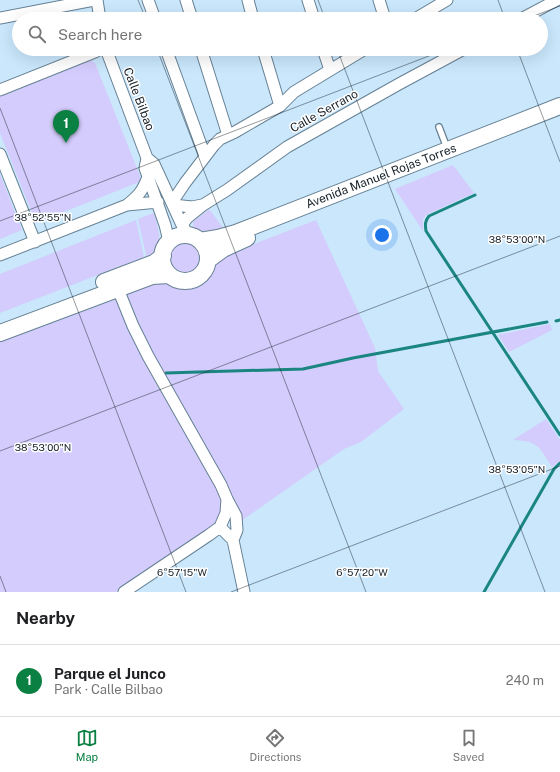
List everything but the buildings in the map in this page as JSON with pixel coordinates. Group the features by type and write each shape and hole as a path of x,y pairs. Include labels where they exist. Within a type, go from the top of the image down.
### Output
{"main road":[{"name":"Avenida Manuel Rojas Torres","path":"190,234 218,238 236,233 560,106"},
{"name":"Avenida Manuel Rojas Torres","path":"208,260 223,249 239,241 560,116"},
{"path":"0,323 154,263 165,251 171,241 177,237 190,234 205,246 208,253 206,267 197,278 190,281 176,279 169,275 165,269 163,263 165,251"},
{"path":"0,334 152,276 169,275"}],"street":[{"path":"31,12 94,0"},
{"path":"97,0 99,12"},
{"path":"148,0 152,12"},
{"path":"186,0 190,12"},
{"path":"248,0 252,12"},
{"path":"308,0 312,12"},
{"path":"379,0 383,12"},
{"path":"427,12 447,0"},
{"path":"534,12 557,0"},
{"path":"0,18 12,16"},
{"path":"0,90 85,56"},
{"name":"Calle Bilbao","path":"109,56 147,158 154,164 173,205 190,234"},
{"path":"169,56 205,156"},
{"path":"203,56 228,135"},
{"path":"265,56 280,106"},
{"path":"325,56 330,70"},
{"path":"173,205 175,198 185,183 220,138 235,132 280,106 294,92 353,56"},
{"name":"Calle Serrano","path":"190,234 187,218 202,205 227,190 287,147 451,56"},
{"path":"0,154 35,242"},
{"name":"Calle Bilbao","path":"147,158 145,168 168,237 165,251"},
{"path":"127,205 143,190 148,177"},
{"path":"0,255 127,205 156,198 166,190 177,189 185,183"},
{"name":"Calle Serrano","path":"173,205 192,207 202,205"},
{"path":"118,289 133,326 148,356 236,516 238,530 234,540 244,592"},
{"path":"124,592 220,527 226,513 227,499"},
{"path":"220,527 234,540"}],"lane":[{"path":"439,127 448,150"}],"shaded area":[{"path":"90,60 95,63 142,181 36,223 0,133 0,96"},
{"path":"453,165 474,193 426,215 423,219 423,231 395,189"},
{"path":"0,174 22,230 0,239"},
{"path":"209,209 224,229 205,232 197,230 193,227 193,222"},
{"path":"154,213 159,238 153,254 147,259 138,219"},
{"path":"136,220 144,257 0,313 0,274"},
{"path":"316,220 375,348 378,371 404,409 361,442 344,449 241,521 159,369 124,295 158,281 182,288 193,287 210,276 219,261 226,255"},
{"path":"185,243 196,247 200,258 196,269 185,273 174,269 170,258 174,247"},
{"path":"117,299 143,358 221,494 223,504 218,523 210,530 116,592 0,592 0,341"},
{"path":"550,324 552,330 509,352 498,335"},
{"path":"546,419 560,440 560,461 552,467 537,446 528,442 513,440"}],"waterway":[{"path":"475,195 429,216 425,226 426,231 560,435"},
{"path":"556,321 560,320"},
{"path":"166,373 303,369 353,358 547,322"},
{"path":"484,592 554,469 560,463"}],"place":[{"name":"Parque el Junco","path":"66,143"}]}
